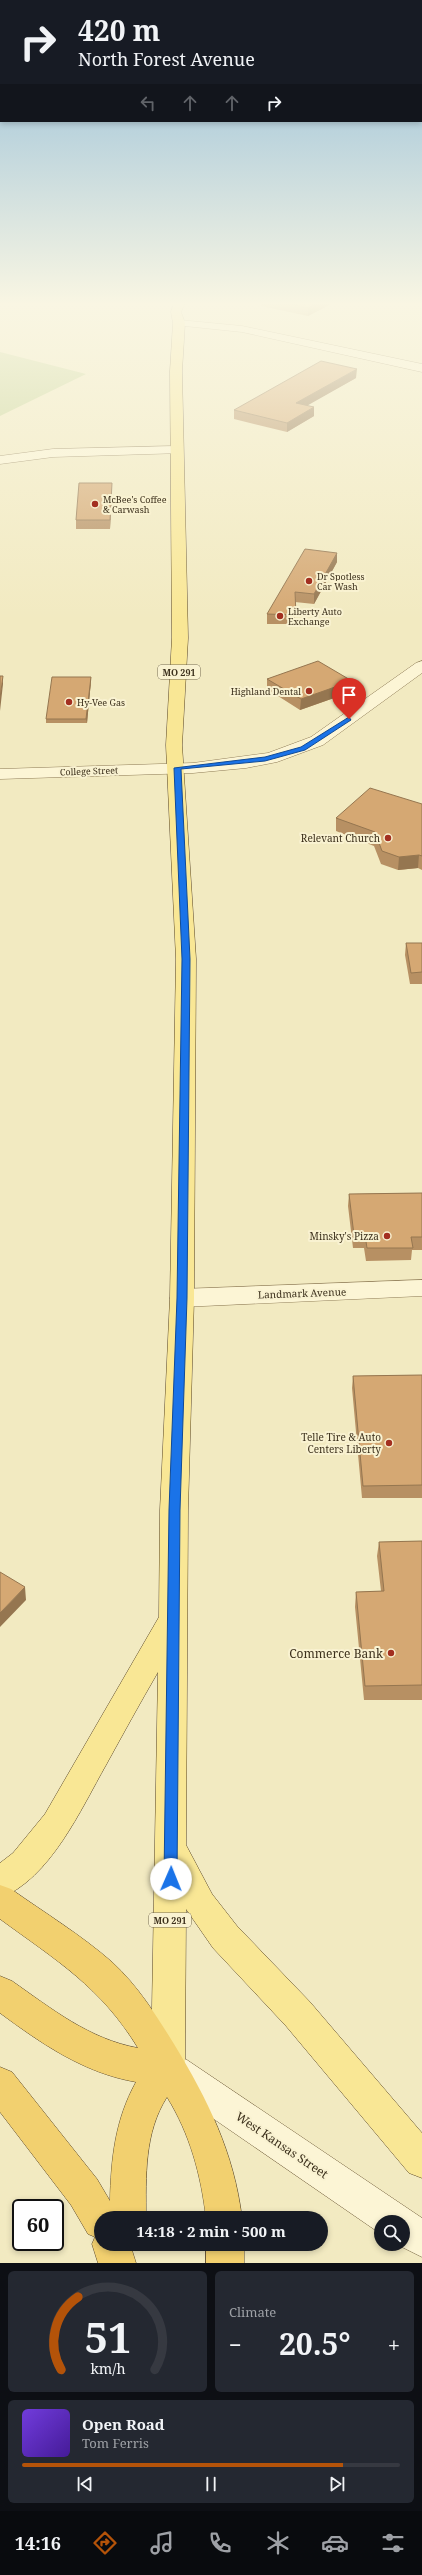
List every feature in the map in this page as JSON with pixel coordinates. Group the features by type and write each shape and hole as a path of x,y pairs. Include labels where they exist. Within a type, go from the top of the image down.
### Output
{"highway":[{"name":"West Kansas Street","path":"0,1900 89,1964 114,1987 153,2039 168,2067"},
{"path":"0,1993 85,2051 126,2065 146,2068 168,2067"},
{"path":"128,2211 129,2150 133,2128 140,2108 152,2086 168,2067"},
{"path":"168,2067 184,2091 209,2146 218,2181 223,2211"},
{"path":"0,2084 84,2192 95,2211"},
{"path":"113,2251 117,2263"},
{"path":"127,2263 128,2251"},
{"path":"225,2251 225,2263"}],"main road":[{"name":"MO 291","path":"168,2067 174,1510 182,1298 186,959 177,768 174,745 180,630 176,409"},
{"path":"0,1883 24,1863 56,1824 174,1617"},
{"path":"171,1848 201,1905 225,1937 298,2014 422,2160"}],"street":[{"path":"0,460 54,453 177,450"},
{"name":"College Street","path":"0,774 177,768 265,759 303,748 359,712 422,666"},
{"name":"Landmark Avenue","path":"182,1298 422,1288"},
{"name":"West Kansas Street","path":"168,2067 386,2215"},
{"path":"410,2231 422,2239"}],"green space":[{"path":"0,409 15,409 0,416"}],"building":[{"path":"236,409 311,409 287,423 234,410"},
{"path":"79,483 112,483 110,520 76,520"},
{"path":"305,549 337,553 314,594 295,592 296,615 267,614"},
{"path":"318,661 352,681 301,699 267,679"},
{"path":"0,676 3,676 0,698"},
{"name":"Hy-Vee Gas","path":"52,677 91,677 86,719 46,719"},
{"name":"Relevant Church","path":"370,788 422,804 422,856 399,857 382,851 375,832 336,818"},
{"path":"406,943 422,943 422,972 411,973"},
{"name":"Minsky's Pizza","path":"422,1193 422,1237 411,1237 413,1248 367,1248 365,1235 354,1235 349,1194"},
{"name":"Telle Tire & Auto Centers Liberty","path":"422,1375 422,1485 363,1486 353,1376"},
{"name":"Commerce Bank","path":"422,1541 422,1685 365,1686 356,1592 384,1591 379,1542"},
{"path":"0,1572 25,1587 0,1613"}],"place":[{"name":"McBee's Coffee & Carwash","path":"95,504"},
{"name":"Dr Spotless Car Wash","path":"309,581"},
{"name":"Liberty Auto Exchange","path":"280,616"},
{"name":"Highland Dental","path":"309,691"},
{"name":"Hy-Vee Gas","path":"69,702"},
{"name":"Relevant Church","path":"388,838"},
{"name":"Minsky's Pizza","path":"387,1236"},
{"name":"Telle Tire & Auto Centers Liberty","path":"389,1443"},
{"name":"Commerce Bank","path":"391,1653"}],"route":[{"path":"171,1879 174,1510 182,1298 186,959 177,768 220,765 265,759 303,748 317,741 349,719"}]}
